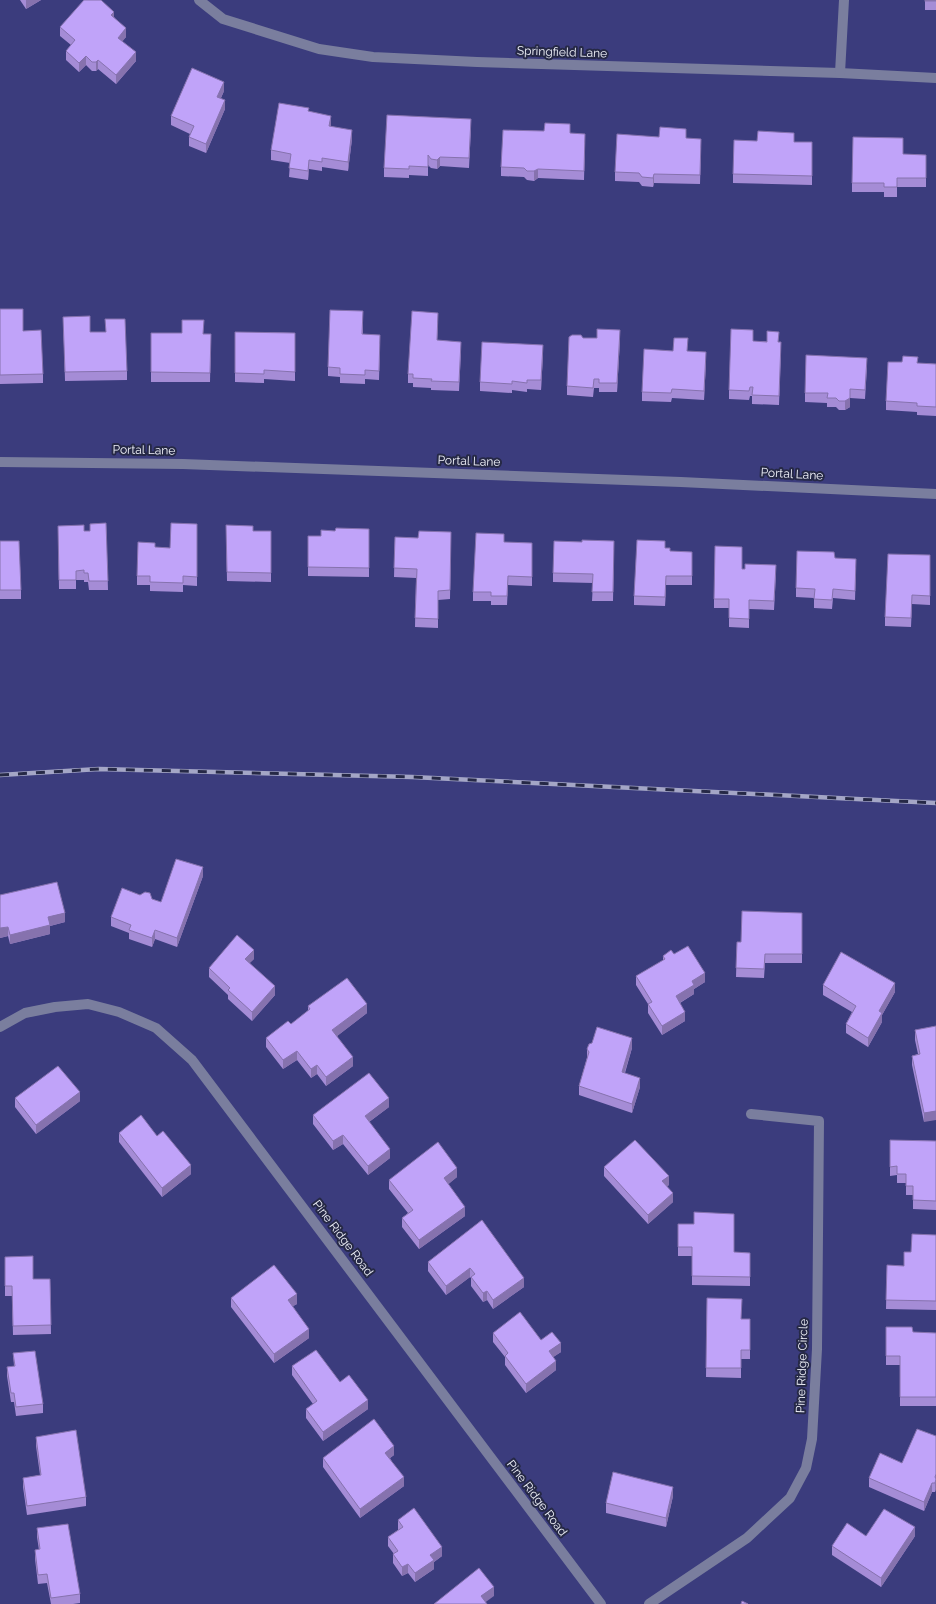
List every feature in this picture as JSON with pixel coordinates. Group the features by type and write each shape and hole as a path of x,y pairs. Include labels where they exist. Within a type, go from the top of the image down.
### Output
{"street":[{"name":"Springfield Lane","path":"199,0 223,19 319,49 373,57 477,62 840,73 936,78"},
{"path":"840,73 844,0"},
{"name":"Portal Lane","path":"0,462 183,464 681,482 936,494"},
{"name":"Pine Ridge Road","path":"0,1027 25,1013 55,1007 88,1004 119,1012 156,1028 192,1060 601,1604"},
{"name":"Pine Ridge Circle","path":"649,1604 747,1538 790,1498 806,1468 812,1439 817,1349 819,1121 751,1114"}],"building":[{"path":"84,0 101,0 114,12 111,15 126,28 118,38 136,52 116,75 98,60 96,62 92,62 86,56 79,63 66,51 75,40 60,27"},
{"path":"936,0 936,1 925,1"},
{"path":"192,68 224,82 217,97 225,100 206,144 189,137 194,126 171,116"},
{"path":"279,103 309,108 308,111 331,116 329,126 352,130 348,162 322,158 322,162 309,160 308,171 289,168 291,154 271,150"},
{"path":"387,115 471,119 469,158 440,157 437,160 431,159 428,155 428,167 409,166 409,169 384,168"},
{"path":"545,123 570,124 570,133 585,134 584,171 538,169 534,171 527,171 524,168 501,167 503,130 544,131"},
{"path":"660,127 686,129 686,138 701,139 700,175 654,174 653,178 642,177 639,173 615,172 617,134 659,137"},
{"path":"758,131 794,133 794,142 812,142 812,176 733,174 734,140 757,141"},
{"path":"853,137 903,138 903,154 926,155 926,178 897,178 897,187 884,187 884,183 852,183"},
{"path":"0,309 23,309 23,331 41,330 43,374 0,375"},
{"path":"330,310 363,311 362,334 380,335 379,371 365,370 365,375 340,374 340,368 328,367"},
{"path":"412,311 438,313 437,340 461,342 459,382 431,381 432,379 413,378 413,374 408,374"},
{"path":"90,316 90,332 106,332 105,319 125,319 127,371 65,372 63,317"},
{"path":"182,320 204,320 203,334 211,334 210,373 151,372 151,333 182,333"},
{"path":"597,329 620,330 617,383 599,383 599,379 594,379 593,388 567,386 569,337 572,335 581,335 583,338 597,338"},
{"path":"731,329 753,330 753,341 767,342 767,331 779,332 778,342 781,342 779,396 752,395 753,387 750,387 749,391 729,390"},
{"path":"235,332 295,333 295,372 264,370 264,374 235,373"},
{"path":"674,338 688,338 687,351 706,352 704,391 672,389 671,393 642,392 644,349 673,351"},
{"path":"482,342 543,345 541,380 527,380 527,383 512,381 512,384 480,382"},
{"path":"806,355 867,358 865,390 850,389 850,398 845,401 839,401 836,398 827,398 828,393 805,393"},
{"path":"903,356 918,357 917,363 936,364 936,407 917,406 917,403 886,401 888,362 902,362"},
{"path":"106,523 108,581 89,581 88,573 84,573 84,570 76,571 76,580 59,580 58,526 84,525 84,531 90,531 90,524"},
{"path":"171,523 197,524 197,577 183,576 183,583 150,582 150,576 137,576 138,542 155,543 155,547 170,548"},
{"path":"226,525 253,526 253,531 271,531 271,573 227,572"},
{"path":"336,528 369,529 369,568 308,567 308,536 321,536 321,530 335,531"},
{"path":"419,531 451,532 450,590 438,591 438,619 415,618 417,569 394,568 395,537 418,538"},
{"path":"476,533 504,534 504,542 532,543 532,577 508,576 507,596 491,596 491,592 473,592"},
{"path":"582,540 614,541 613,592 592,592 593,574 553,573 554,541 582,542"},
{"path":"637,540 665,541 665,548 670,548 670,551 692,552 692,576 666,576 665,597 634,596"},
{"path":"0,541 19,541 21,590 0,590"},
{"path":"715,546 742,547 742,569 745,569 745,564 776,565 774,601 749,600 749,619 729,618 729,599 714,599"},
{"path":"797,551 834,552 835,558 856,559 855,591 833,589 832,600 814,599 815,589 796,588"},
{"path":"888,554 930,555 930,596 912,595 911,618 885,617"},
{"path":"176,859 203,867 177,938 155,930 152,938 129,930 131,925 111,917 122,888 140,895 145,892 150,893 152,899 161,902"},
{"path":"57,882 65,913 48,917 50,925 10,935 8,927 0,928 0,895"},
{"path":"742,911 802,913 802,954 765,954 764,969 736,968 737,942 741,942"},
{"path":"237,935 254,950 245,959 275,986 252,1012 228,990 230,988 209,968"},
{"path":"688,946 705,973 692,981 694,985 676,996 685,1012 662,1026 648,1004 652,1002 636,976 665,959 663,956 671,950 674,954"},
{"path":"841,952 895,983 879,1011 882,1013 868,1038 846,1024 856,1006 823,985"},
{"path":"347,978 367,1004 332,1030 353,1057 326,1077 317,1065 311,1069 297,1051 283,1060 266,1038 288,1021 291,1024 310,1009 308,1006"},
{"path":"936,1026 936,1111 924,1113 912,1056 920,1054 915,1030"},
{"path":"597,1027 632,1038 622,1072 640,1078 632,1104 579,1086 589,1052 587,1049 589,1044 592,1043"},
{"path":"58,1066 80,1092 36,1125 15,1098"},
{"path":"369,1073 389,1098 365,1116 390,1149 368,1166 343,1135 333,1141 313,1115"},
{"path":"141,1115 157,1136 163,1131 191,1165 162,1188 119,1133"},
{"path":"635,1140 669,1176 662,1181 673,1193 648,1215 604,1167"},
{"path":"890,1140 936,1141 936,1201 913,1200 913,1186 906,1186 906,1174 897,1174 897,1166 890,1167"},
{"path":"438,1142 457,1168 444,1178 465,1207 419,1240 402,1218 413,1210 389,1180"},
{"path":"694,1212 734,1214 734,1252 750,1253 750,1277 692,1276 692,1247 678,1247 678,1224 694,1224"},
{"path":"482,1220 524,1278 493,1300 487,1291 483,1293 471,1277 475,1274 470,1268 446,1286 428,1262"},
{"path":"912,1234 936,1235 936,1301 886,1300 887,1265 904,1266 904,1252 911,1252"},
{"path":"33,1256 33,1279 50,1279 51,1325 13,1326 12,1286 5,1286 5,1257"},
{"path":"274,1265 297,1294 288,1300 309,1329 274,1354 231,1298"},
{"path":"707,1298 742,1299 741,1319 750,1319 750,1350 741,1350 741,1368 706,1368"},
{"path":"520,1312 541,1340 552,1332 561,1343 549,1351 556,1361 526,1384 505,1356 508,1353 493,1333"},
{"path":"886,1327 912,1327 913,1332 936,1333 936,1397 900,1397 900,1356 886,1356"},
{"path":"316,1350 340,1382 349,1375 368,1400 323,1432 306,1409 317,1401 292,1366"},
{"path":"35,1351 43,1404 16,1407 14,1393 11,1393 7,1367 15,1366 13,1353"},
{"path":"374,1419 394,1446 385,1453 404,1477 360,1509 323,1458"},
{"path":"917,1429 936,1436 936,1479 935,1483 932,1483 924,1502 869,1478 880,1453 902,1463"},
{"path":"76,1430 86,1497 27,1506 23,1478 41,1475 36,1437"},
{"path":"613,1472 673,1487 666,1518 606,1503"},
{"path":"414,1508 442,1547 430,1555 434,1560 415,1573 408,1564 402,1567 393,1554 398,1551 388,1537 403,1527 398,1520"},
{"path":"884,1509 915,1527 881,1578 832,1546 847,1523 866,1536"},
{"path":"68,1524 80,1594 51,1598 47,1574 38,1575 35,1550 40,1549 37,1528"},
{"path":"479,1568 494,1587 481,1596 487,1604 434,1604"},
{"path":"742,1601 748,1604 741,1604"}],"railway":[{"path":"0,775 99,769 412,777 936,803"}]}
